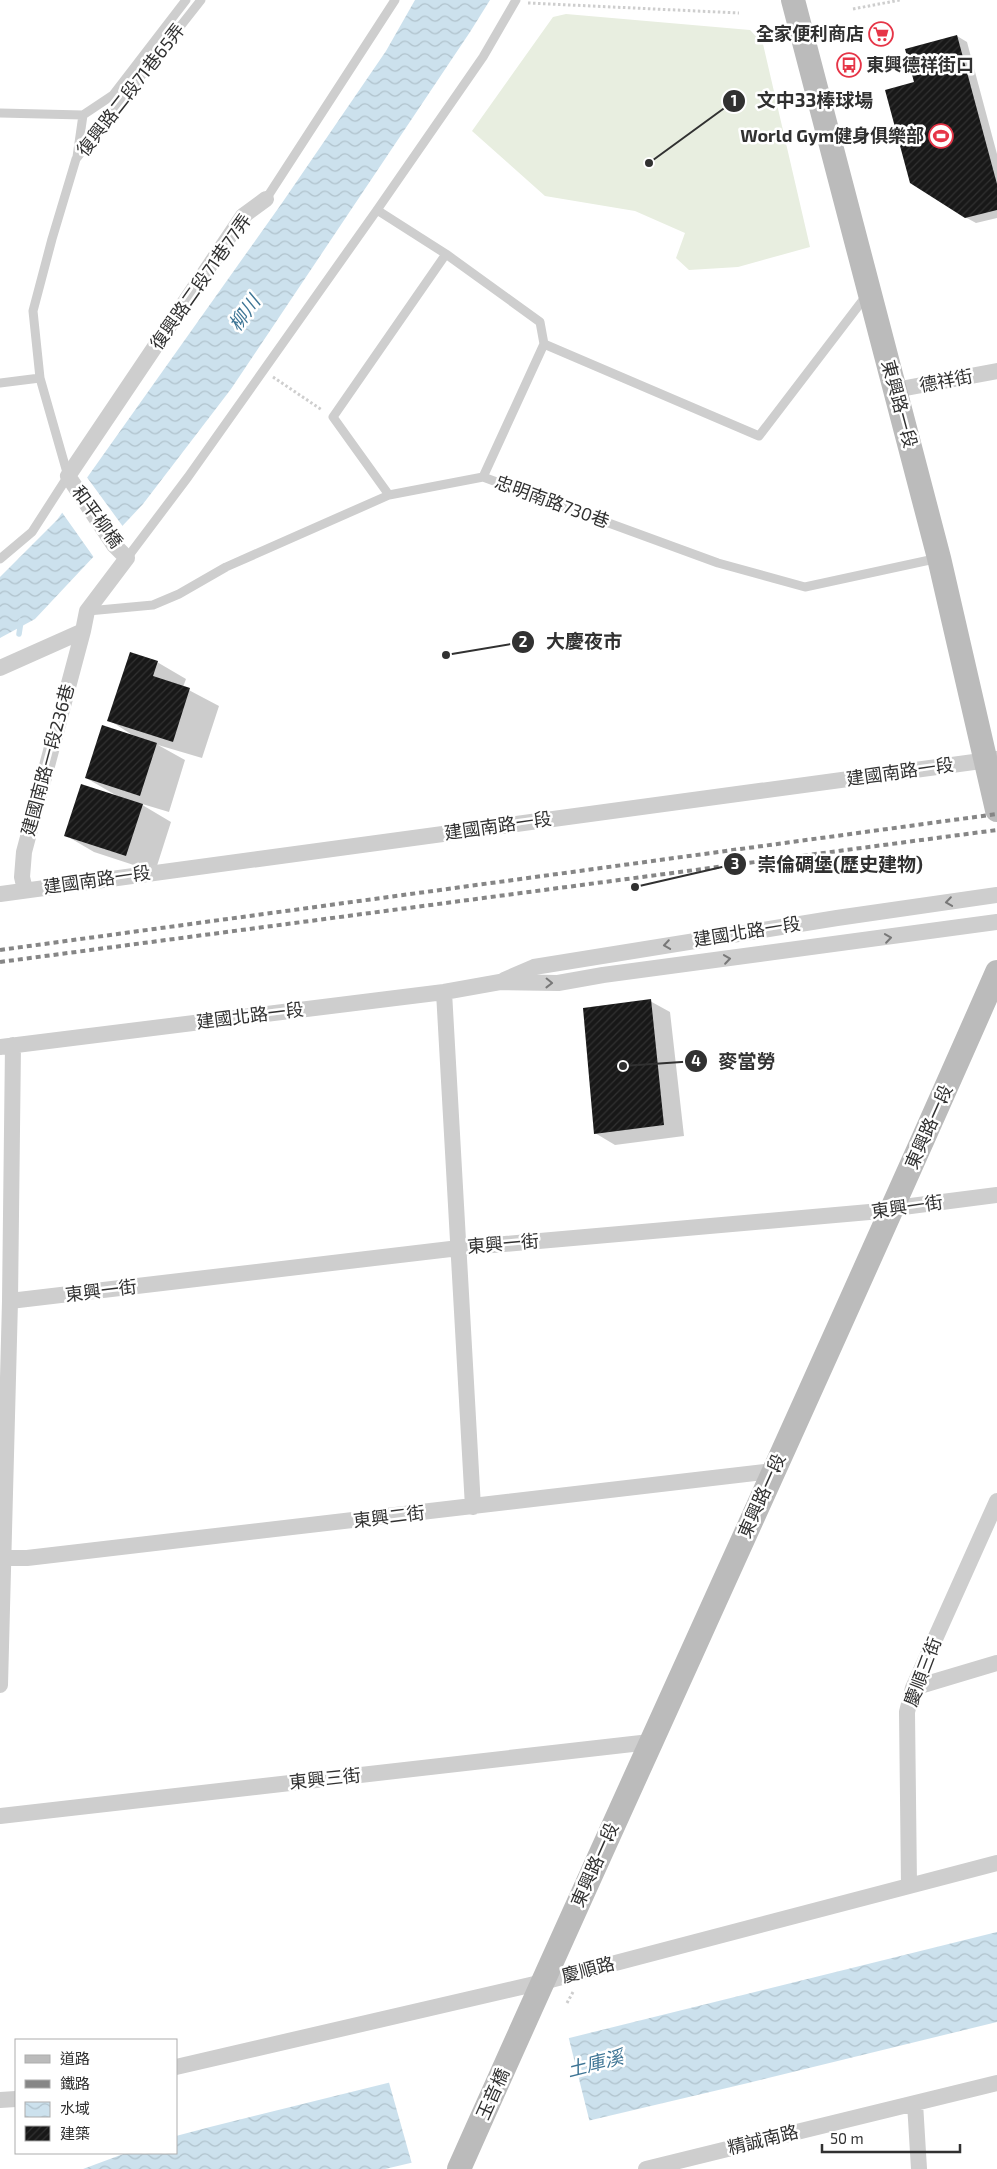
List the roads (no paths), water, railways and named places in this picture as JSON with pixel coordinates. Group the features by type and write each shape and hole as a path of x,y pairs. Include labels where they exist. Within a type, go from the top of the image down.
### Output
{"street":[{"name":"東興路一段","path":"793,0 992,760 997,810"},
{"name":"復興路二段71巷77弄","path":"69,478 243,216 266,200"},
{"name":"德祥街","path":"895,390 997,371"},
{"name":"和平柳橋","path":"69,478 114,545 127,558"},
{"path":"0,668 83,631 87,611 127,558"},
{"name":"建國南路一段236巷","path":"25,890 22,877 24,852 83,631"},
{"name":"建國南路一段","path":"0,894 992,760"},
{"name":"建國北路一段","path":"500,982 534,967 842,917 997,895"},
{"name":"建國北路一段","path":"6,1046 444,992 500,982 558,984 603,976 997,922"},
{"name":"東興路一段","path":"526,2018 892,1210 997,972"},
{"path":"444,992 473,1507"},
{"path":"0,1685 10,1301 6,1046"},
{"name":"東興一街","path":"10,1301 459,1248 892,1210 997,1195"},
{"name":"東興二街","path":"2,1558 27,1558 773,1471"},
{"name":"慶順三街","path":"910,1885 906,1712 913,1688 997,1501"},
{"path":"913,1688 997,1663"},
{"name":"東興三街","path":"0,1816 650,1742"},
{"name":"慶順路","path":"178,2067 543,1982 997,1863"},
{"name":"玉音橋","path":"460,2169 526,2018"},
{"name":"精誠南路","path":"646,2169 997,2083"},
{"path":"0,2100 15,2099"},
{"path":"915,2104 919,2169"}],"lane":[{"path":"0,113 83,115 113,95 186,0"},
{"name":"復興路二段71巷65弄","path":"69,478 40,378 33,312 52,239 76,159 201,0"},
{"name":"復興路二段71巷77弄","path":"266,200 395,0"},
{"path":"127,558 188,478 377,210 483,57 516,1"},
{"path":"76,159 83,115"},
{"path":"377,210 446,254 540,322 544,344 482,477"},
{"path":"389,495 333,417 446,254"},
{"path":"544,344 759,436 869,292"},
{"path":"0,383 40,378"},
{"name":"忠明南路730巷","path":"87,611 153,605 179,594 226,567 389,495 482,477 718,563 805,587 940,558"},
{"name":"復興路二段71巷77弄","path":"0,559 32,532 69,478"}],"water":[{"name":"柳川","path":"415,0 490,0 231,389 143,504 35,619 0,638 0,577 57,520 282,203 386,51"},
{"name":"土庫溪","path":"997,1932 997,2022 385,2169 83,2169 123,2154 178,2154 178,2135"}],"waterway":[{"path":"19,634 21,621"}],"railway":[{"path":"0,950 997,814"},
{"path":"0,962 997,830"}],"place":[{"name":"全家便利商店","path":"881,34"},
{"name":"東興德祥街口","path":"849,65"},
{"name":"World Gym健身俱樂部","path":"941,136"},
{"name":"文中33棒球場","path":"649,163"},
{"name":"大慶夜市","path":"446,655"},
{"name":"崇倫碉堡(歷史建物)","path":"635,887"},
{"name":"麥當勞","path":"623,1066"}]}
